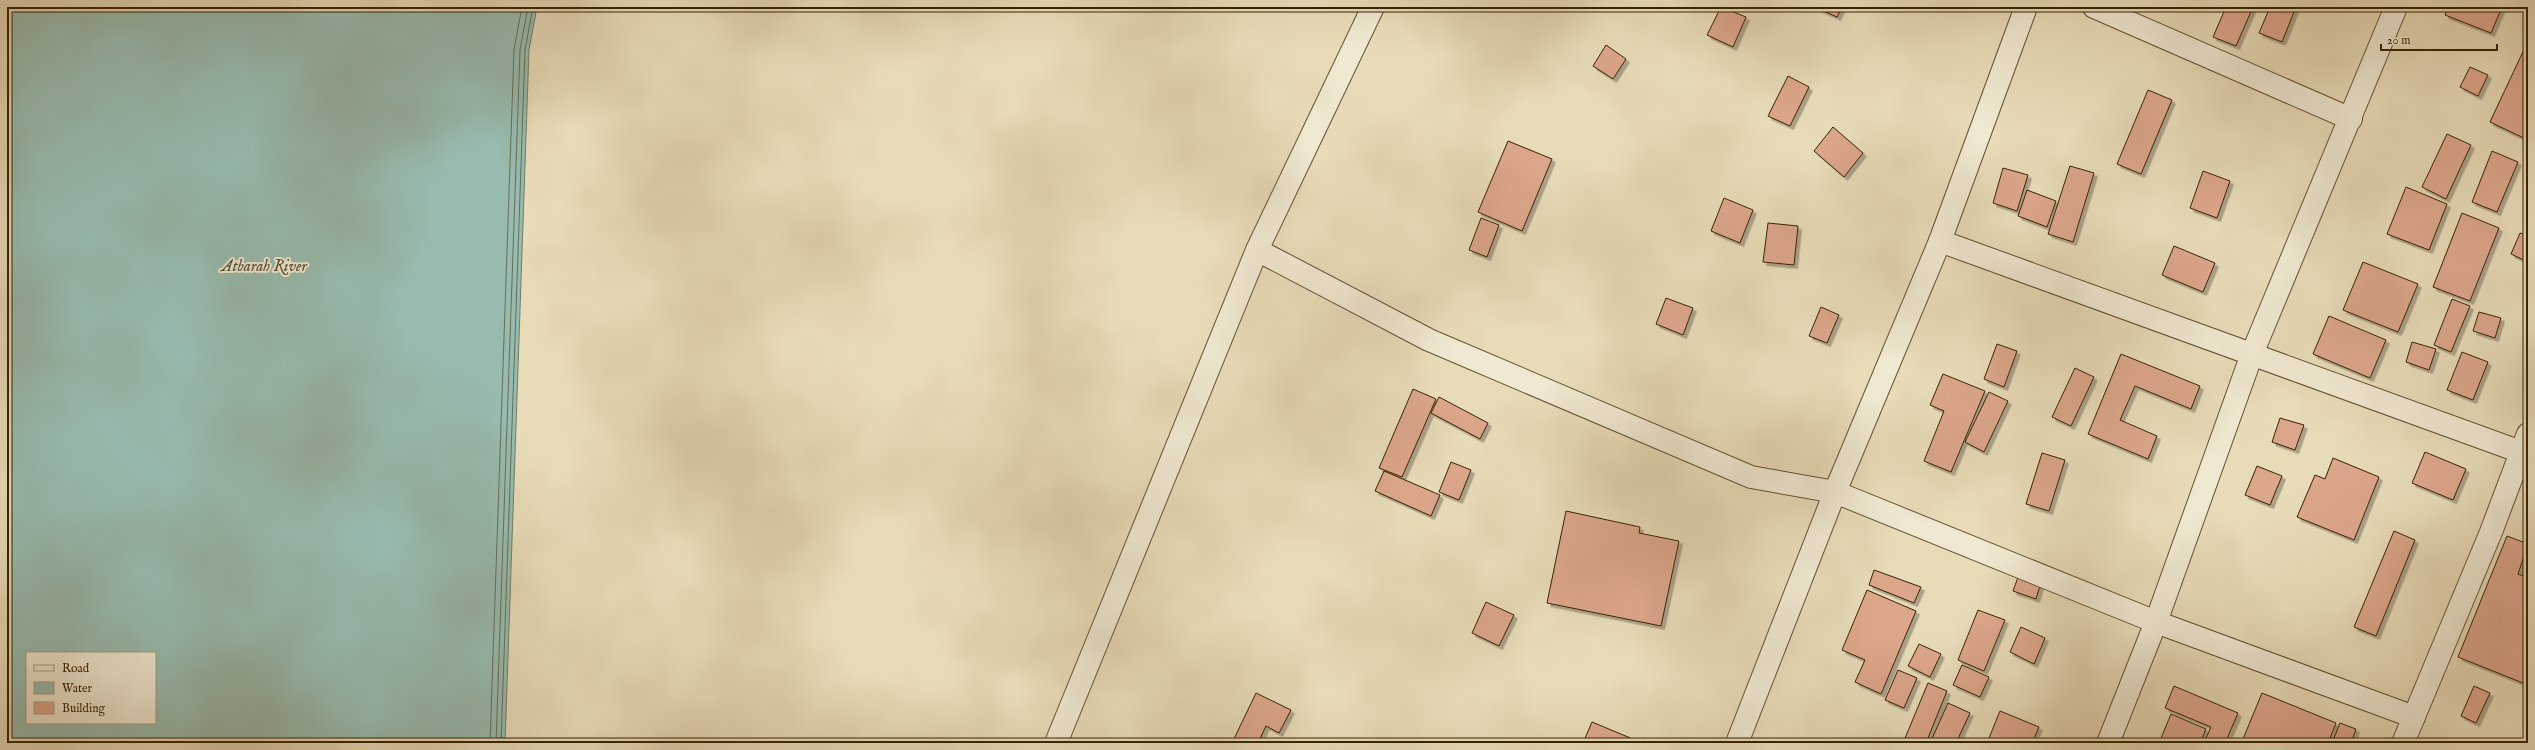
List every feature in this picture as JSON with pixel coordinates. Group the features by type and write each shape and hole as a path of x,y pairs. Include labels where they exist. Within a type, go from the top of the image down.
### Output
{"street":[{"path":"1056,743 1257,250 1373,7"},
{"path":"1737,743 1835,492 1940,240 2026,7"},
{"path":"2094,7 2351,119"},
{"path":"2108,743 2156,622 2252,354 2351,119 2396,7"},
{"path":"1940,240 2252,354 2525,443 2491,532 2403,743"},
{"path":"1257,250 1429,340 1751,477 1835,492 2156,622 2414,716"}],"water":[{"name":"Atbarah River","path":"7,7 537,7 529,50 505,743 7,743"}],"building":[{"path":"1721,7 1746,17 1733,47 1707,35"},
{"path":"1815,7 1842,7 1837,17"},
{"path":"2226,7 2253,7 2236,46 2213,37"},
{"path":"2270,7 2296,7 2282,42 2259,33"},
{"path":"2448,7 2502,7 2491,33 2445,15"},
{"path":"2527,43 2528,99 2523,109 2528,111 2528,140 2490,122"},
{"path":"1606,45 1626,59 1613,79 1593,66"},
{"path":"2470,67 2488,75 2478,96 2460,87"},
{"path":"1788,76 1809,87 1790,126 1768,116"},
{"path":"2148,90 2172,100 2141,174 2117,164"},
{"path":"1833,127 1863,153 1844,177 1814,151"},
{"path":"2447,134 2471,145 2446,199 2422,187"},
{"path":"1508,141 1552,159 1522,231 1478,212"},
{"path":"2492,151 2518,162 2497,212 2472,202"},
{"path":"2070,166 2094,173 2073,242 2048,234"},
{"path":"2003,168 2028,175 2017,211 1993,203"},
{"path":"2203,171 2230,181 2217,218 2190,208"},
{"path":"2406,187 2447,204 2429,250 2387,234"},
{"path":"2027,190 2056,201 2047,227 2018,216"},
{"path":"1724,198 1753,210 1740,243 1711,231"},
{"path":"2462,213 2499,228 2470,301 2433,287"},
{"path":"1481,218 1499,225 1487,257 1469,250"},
{"path":"1768,223 1798,226 1794,265 1763,262"},
{"path":"2520,233 2528,236 2526,261 2511,254"},
{"path":"2174,246 2215,263 2203,292 2162,275"},
{"path":"2363,262 2418,284 2398,332 2343,310"},
{"path":"1666,298 1693,308 1683,335 1656,324"},
{"path":"2452,299 2470,306 2451,352 2434,345"},
{"path":"1821,307 1839,315 1827,343 1809,336"},
{"path":"2479,312 2501,318 2495,338 2473,331"},
{"path":"2329,316 2386,340 2370,378 2313,354"},
{"path":"2412,342 2436,349 2429,370 2406,362"},
{"path":"1997,344 2017,351 2004,387 1984,379"},
{"path":"2462,352 2488,362 2473,400 2447,390"},
{"path":"2121,354 2200,386 2191,409 2135,386 2120,420 2157,436 2148,459 2088,434"},
{"path":"2075,368 2094,377 2071,426 2052,417"},
{"path":"1943,374 1985,391 1951,472 1924,461 1944,411 1930,405"},
{"path":"1413,389 1436,399 1402,477 1379,468"},
{"path":"1989,392 2008,401 1984,452 1965,442"},
{"path":"1439,397 1488,423 1480,439 1431,413"},
{"path":"2280,418 2304,425 2295,450 2272,442"},
{"path":"2425,452 2466,469 2453,500 2412,483"},
{"path":"2042,453 2065,460 2049,511 2026,504"},
{"path":"2333,458 2379,477 2354,540 2297,517 2315,475 2325,479"},
{"path":"1451,462 1471,470 1459,500 1439,492"},
{"path":"2257,466 2282,476 2270,505 2245,495"},
{"path":"1384,471 1440,495 1431,516 1375,491"},
{"path":"1566,511 1640,527 1639,533 1679,541 1661,626 1547,603"},
{"path":"2394,531 2415,540 2376,636 2354,627"},
{"path":"2507,536 2528,544 2518,574 2528,578 2528,685 2458,657"},
{"path":"2021,569 2043,576 2036,599 2013,591"},
{"path":"1874,570 1921,587 1914,603 1869,585"},
{"path":"1867,590 1916,611 1881,694 1855,682 1865,660 1842,650"},
{"path":"1486,602 1514,615 1499,646 1472,633"},
{"path":"1978,610 2005,620 1984,671 1958,660"},
{"path":"2021,627 2045,638 2034,664 2010,652"},
{"path":"1919,644 1941,654 1930,677 1908,666"},
{"path":"1962,665 1989,677 1980,697 1953,685"},
{"path":"1898,670 1917,678 1904,708 1885,700"},
{"path":"1928,683 1947,691 1926,743 1903,743"},
{"path":"2174,686 2238,713 2225,743 2204,743 2211,727 2165,708"},
{"path":"2474,686 2490,693 2476,723 2461,716"},
{"path":"1256,693 1291,710 1279,733 1266,726 1258,743 1232,743"},
{"path":"2262,693 2336,723 2328,743 2254,743 2243,739"},
{"path":"1948,703 1970,713 1956,743 1930,743"},
{"path":"2000,711 2039,727 2032,743 1987,743"},
{"path":"2171,714 2206,729 2200,743 2159,743"},
{"path":"1592,722 1640,742 1640,743 1583,743"},
{"path":"2340,723 2356,729 2351,743 2332,743"},
{"path":"1644,738 1659,743 1642,743"}]}
